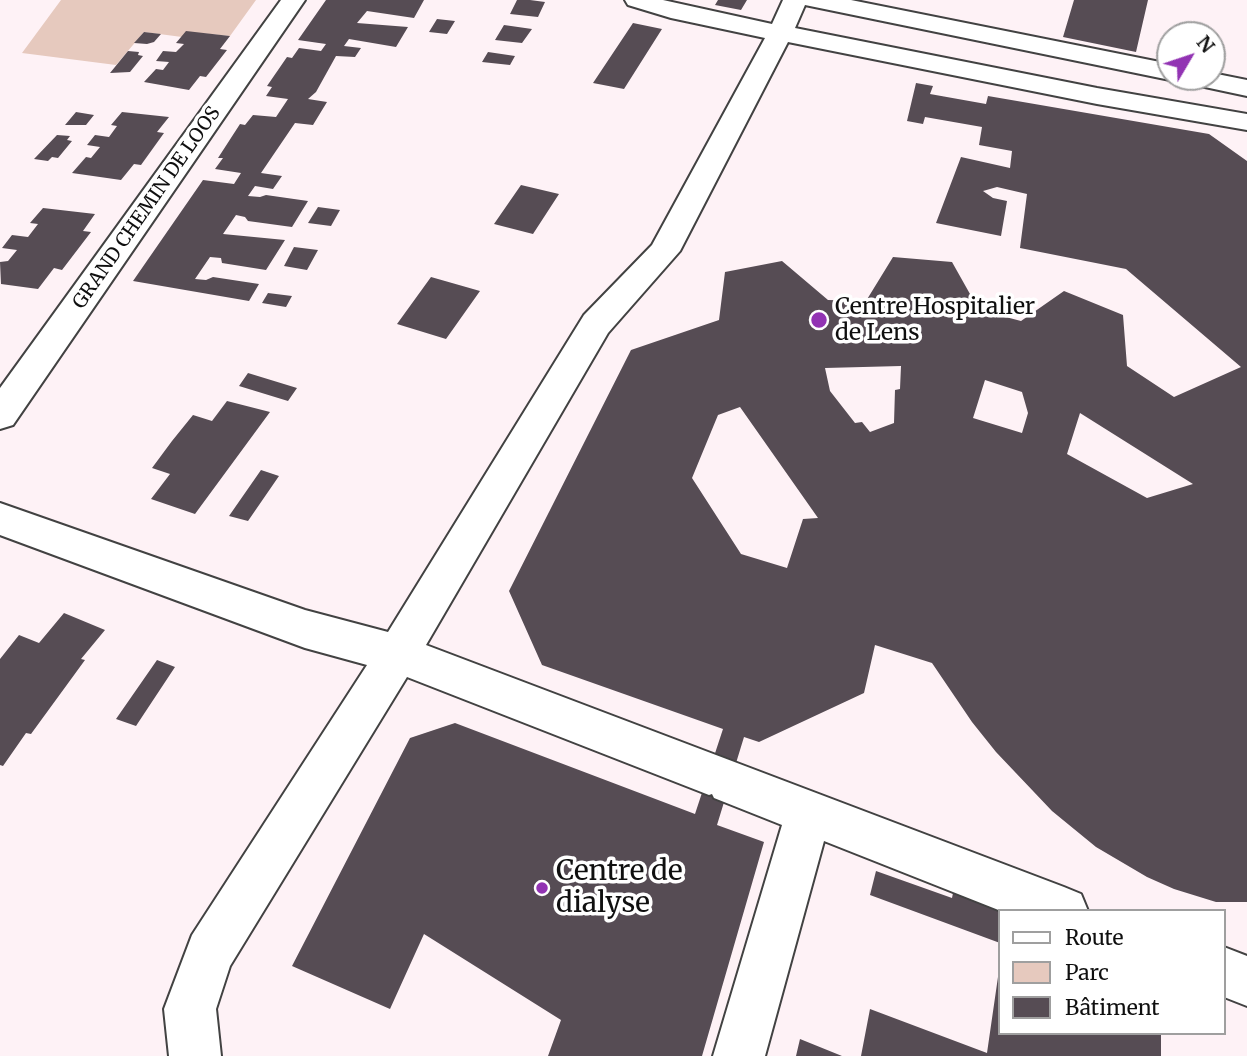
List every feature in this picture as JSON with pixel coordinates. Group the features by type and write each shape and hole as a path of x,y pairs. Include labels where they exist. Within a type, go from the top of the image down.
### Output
{"street":[{"name":"GRAND CHEMIN DE LOOS","path":"0,415 293,0"},
{"path":"637,0 680,13 1097,96 1247,122"},
{"path":"195,1056 190,1009 210,953 398,654 596,324 664,251 795,0"},
{"path":"814,0 1156,69"},
{"path":"1226,84 1247,88"},
{"path":"0,519 305,629 398,654 1059,909"},
{"path":"739,1056 809,813"},
{"path":"1226,973 1247,981"}],"green space":[{"path":"61,0 256,0 230,36 199,33 182,37 144,32 116,65 22,53"}],"building":[{"path":"326,0 424,0 414,18 367,11 357,23 408,27 396,47 349,39 344,46 361,48 355,57 336,56 316,92 308,99 327,102 313,125 295,123 261,173 282,176 273,189 255,186 248,196 266,195 308,201 292,227 248,221 245,217 236,215 223,234 285,240 266,270 222,263 221,258 210,257 195,279 206,280 213,277 259,284 249,301 133,281 203,180 234,184 241,173 215,169 223,158 218,158 240,124 245,125 253,115 276,117 288,99 266,96 272,87 267,86 287,57 292,58 299,48 321,51 326,44 298,40"},
{"path":"517,0 545,2 538,17 510,14"},
{"path":"718,0 747,0 741,10 715,5"},
{"path":"1074,0 1148,0 1136,52 1063,37"},
{"path":"437,19 455,21 447,34 429,32"},
{"path":"633,23 662,29 624,89 593,83"},
{"path":"504,25 532,29 522,43 495,40"},
{"path":"186,31 230,36 220,49 227,50 206,77 200,76 189,90 144,82 156,69 163,70 169,62 156,61 163,51 176,52 184,44 176,43"},
{"path":"144,32 161,34 154,42 134,43"},
{"path":"128,51 139,52 138,55 143,56 130,72 110,73"},
{"path":"488,52 515,56 510,65 482,62"},
{"path":"916,83 933,86 930,94 986,104 988,96 1209,134 1247,161 1247,902 1216,902 1174,889 1147,877 1096,847 1052,811 996,752 932,663 875,645 864,693 759,742 744,737 717,825 764,842 702,1056 548,1056 561,1020 424,934 390,1009 292,966 410,738 455,723 695,814 723,729 542,665 509,591 631,350 719,320 725,272 782,261 828,300 866,301 893,257 952,262 979,310 1021,321 1064,291 1123,315 1127,366 1174,397 1241,367 1126,269 1020,248 1027,194 997,187 983,191 993,198 1007,201 1001,236 936,223 961,157 1010,168 1012,151 979,145 982,127 925,117 923,124 907,121","holes":["901,366 900,389 895,390 894,423 870,432 862,422 855,423 830,391 825,368","985,380 1022,392 1028,413 1022,433 973,418","740,407 818,518 803,519 787,568 741,554 692,478 718,415","1080,413 1193,484 1147,498 1067,454"]},
{"path":"76,112 94,115 86,125 65,125"},
{"path":"122,112 169,117 157,132 164,133 141,165 134,164 121,180 72,173 86,157 91,158 100,147 87,145 95,135 109,137 117,126 111,125"},
{"path":"57,135 70,136 67,140 72,141 58,158 52,157 48,161 34,159"},
{"path":"521,185 559,194 533,234 494,224"},
{"path":"318,207 340,210 331,226 308,223"},
{"path":"43,208 95,214 83,231 91,232 62,270 54,268 38,289 1,284 0,262 8,261 17,250 2,248 12,235 28,237 38,224 30,223"},
{"path":"294,247 318,250 307,270 284,266"},
{"path":"431,277 480,291 446,339 397,324"},
{"path":"268,293 292,296 286,307 262,303"},
{"path":"248,373 297,388 288,401 239,386"},
{"path":"227,401 270,412 195,514 151,499 170,474 152,468 172,441 193,415 212,421"},
{"path":"261,470 279,476 248,521 229,516"},
{"path":"64,613 105,630 81,659 85,660 31,734 26,733 3,766 0,765 0,659 19,635 39,643"},
{"path":"157,660 175,667 136,726 116,719"},
{"path":"876,871 952,898 953,893 998,910 998,942 870,895"},
{"path":"998,977 998,1035 1161,1035 1161,1056 861,1056 870,1009 987,1053"},
{"path":"800,1039 842,1056 796,1056"}],"place":[{"name":"Centre Hospitalier de Lens","path":"819,320"},
{"name":"Centre de dialyse","path":"542,888"}]}
